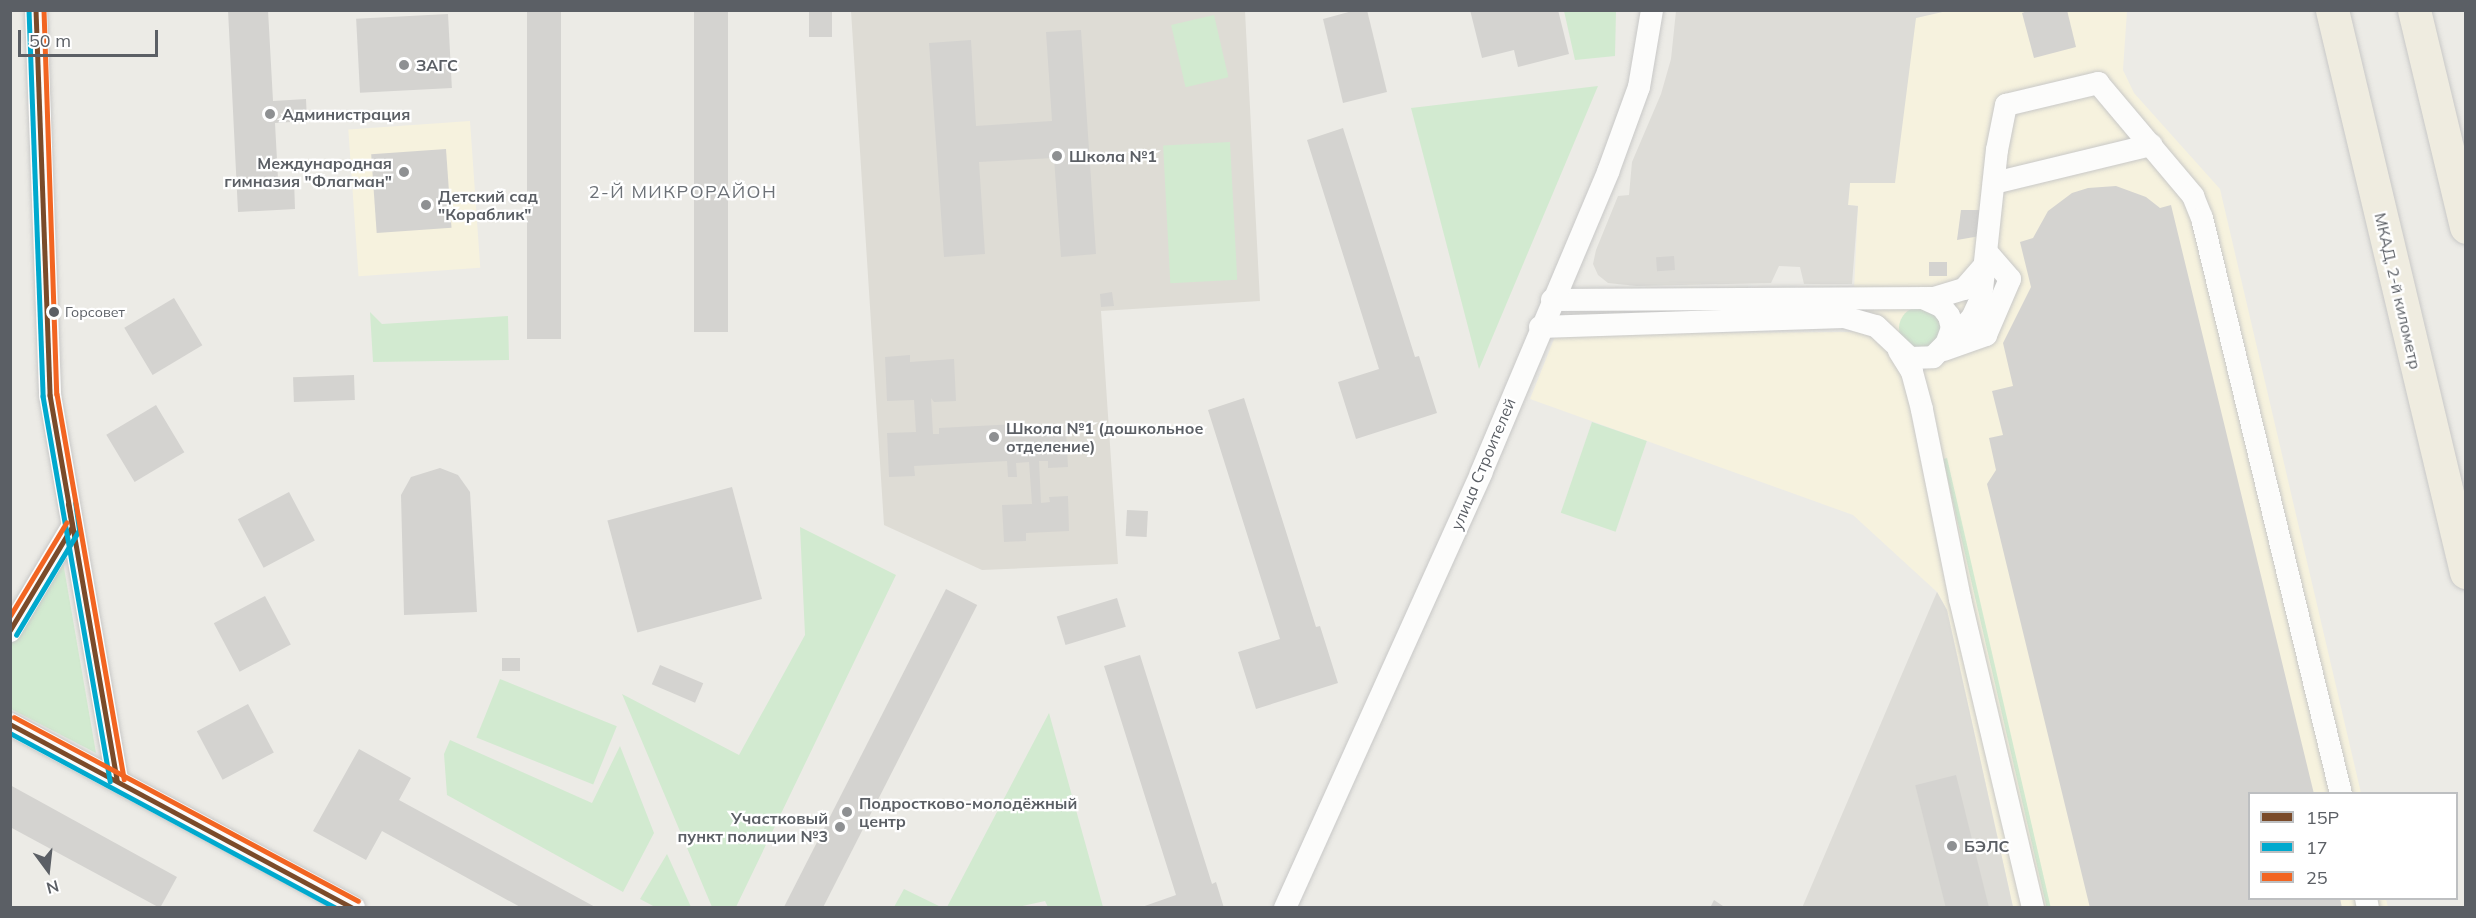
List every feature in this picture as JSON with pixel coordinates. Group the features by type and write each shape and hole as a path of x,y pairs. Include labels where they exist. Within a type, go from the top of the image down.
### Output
{"highway":[{"name":"МКАД, 2-й километр","path":"2332,10 2466,572"},
{"path":"2414,10 2466,227"}],"street":[{"path":"36,10 47,365 72,527 117,780"},
{"name":"улица Строителей","path":"1285,908 1480,473 1631,115 1647,54 1652,10"},
{"path":"1896,346 1921,360 1943,350 1978,307 2006,105 2098,83 2193,196 2202,218 2341,792"},
{"path":"1994,183 2151,146"},
{"path":"1896,346 1892,317 1898,307 1920,298 1964,289 1979,276 1986,257"},
{"path":"1552,300 1920,298 1942,307 1949,316 1951,334 1943,350"},
{"path":"1540,327 1844,317 1876,326 1896,346 1912,372 1922,410 1960,599 2033,908"},
{"path":"10,631 72,527"},
{"path":"10,724 354,908"}],"shaded area":[{"path":"1947,10 2127,11 2123,70 2134,93 2220,189 2361,792 2248,792 2248,900 2386,900 2388,907 2013,907 1947,610 1937,592 1853,515 1530,399 1556,334 1852,332 1858,206 1848,205 1850,183 1916,18"},
{"name":"Школа №1","path":"851,11 1245,11 1260,301 1101,311 1118,564 982,570 884,525"},
{"path":"1676,11 1947,11 1916,18 1895,183 1850,183 1848,205 1858,206 1852,284 1804,284 1800,267 1779,266 1771,283 1637,286 1608,283 1598,275 1593,264 1596,250 1618,196 1629,195 1632,162 1661,94 1671,59"},
{"path":"470,121 480,268 359,276 348,130"},
{"path":"1937,592 1947,610 2013,907 1802,908"}],"green space":[{"path":"1564,11 1616,11 1615,56 1575,60"},
{"path":"1214,15 1228,77 1186,87 1171,25"},
{"path":"1598,86 1479,369 1411,108"},
{"path":"1230,142 1237,280 1170,283 1163,146"},
{"path":"1920,307 1935,313 1941,328 1935,343 1920,349 1905,343 1899,328 1905,313"},
{"path":"370,312 382,324 508,316 509,360 373,362"},
{"path":"1592,422 1647,441 1616,532 1561,513"},
{"path":"1947,458 2051,907 2047,908 1943,459"},
{"path":"800,527 896,575 736,907 712,907 622,694 739,755 805,635"},
{"path":"63,562 96,753 11,709 10,646"},
{"path":"500,679 617,726 593,785 476,737"},
{"path":"1049,713 1103,907 1048,907 1045,901 1018,907 947,907"},
{"path":"450,740 592,803 620,746 654,833 623,892 447,795 444,754"},
{"path":"667,854 691,907 655,907 640,899"},
{"path":"904,889 941,907 894,907"}],"building":[{"name":"Администрация","path":"228,10 268,10 273,101 306,99 307,121 275,123 278,179 294,179 295,209 238,212"},
{"path":"527,10 561,10 561,339 527,339"},
{"path":"694,10 728,10 728,332 694,332"},
{"path":"809,10 832,10 832,37 809,37"},
{"path":"1356,10 1367,10 1387,92 1343,103 1323,19"},
{"path":"1470,10 1558,10 1569,54 1518,67 1514,50 1482,58"},
{"path":"2030,10 2067,10 2076,47 2034,58 2022,13"},
{"name":"ЗАГС","path":"448,14 452,88 360,93 356,19"},
{"path":"1081,30 1096,254 1061,257 1054,158 979,162 985,254 944,257 929,43 971,40 976,126 1052,121 1046,32"},
{"path":"1343,128 1415,357 1419,356 1437,413 1356,439 1338,382 1379,369 1307,140"},
{"path":"446,149 452,228 377,233 371,154"},
{"path":"2116,186 2146,197 2160,208 2171,205 2314,792 2248,792 2248,900 2340,900 2342,908 2090,908 1987,484 1996,470 1989,438 2003,435 1992,391 2013,386 2003,343 2031,287 2020,242 2033,238 2048,211 2072,193 2088,188"},
{"path":"1961,210 1979,210 1980,236 1957,240"},
{"path":"1674,256 1675,270 1657,271 1656,257"},
{"path":"1929,262 1947,262 1947,276 1929,276"},
{"path":"1112,292 1114,306 1101,307 1100,294"},
{"path":"174,298 202,345 153,375 124,328"},
{"path":"910,355 910,362 954,359 956,401 934,402 931,398 933,434 939,434 939,428 1017,424 1017,433 1066,430 1068,467 1048,468 1048,461 1039,461 1041,503 1050,502 1049,497 1068,496 1069,531 1026,533 1026,541 1004,542 1002,505 1032,504 1029,462 1016,463 1017,477 1008,477 1007,461 914,466 915,476 889,477 887,433 916,432 914,400 887,401 885,357"},
{"path":"354,375 355,400 294,402 293,377"},
{"path":"1244,398 1316,627 1320,626 1338,683 1256,709 1238,652 1280,639 1208,410"},
{"path":"156,405 184,452 135,482 106,435"},
{"path":"440,468 458,475 470,492 477,612 404,615 401,495 411,477"},
{"path":"732,487 762,599 637,632 607,520"},
{"path":"289,492 315,541 264,568 238,519"},
{"path":"1127,510 1148,511 1147,537 1126,536"},
{"path":"946,589 977,605 823,908 783,908"},
{"path":"265,596 291,645 240,672 214,623"},
{"path":"1117,598 1126,627 1066,645 1057,616"},
{"path":"1140,655 1212,884 1216,882 1224,908 1139,908 1176,895 1104,666"},
{"path":"502,658 520,658 520,671 502,671"},
{"path":"660,665 703,683 695,703 652,684"},
{"path":"248,704 274,753 223,780 197,731"},
{"path":"359,749 411,778 399,800 597,908 522,908 382,831 366,860 313,831"},
{"name":"БЭЛС","path":"1956,775 1989,908 1946,908 1915,785"},
{"path":"10,785 177,877 160,908 10,827"},
{"path":"1714,900 1726,908 1710,908"}],"transit line":[{"name":"17","path":"29,10 43,396 110,781"},
{"name":"15Р","path":"36,10 50,395 117,780"},
{"name":"25","path":"44,10 57,394 124,779"},
{"name":"17","path":"16,635 79,530 75,503"},
{"name":"15Р","path":"10,630 72,527 68,504"},
{"name":"25","path":"10,616 66,523"},
{"name":"25","path":"14,717 358,901"},
{"name":"15Р","path":"10,724 353,908"},
{"name":"17","path":"10,733 337,908"}],"place":[{"name":"ЗАГС","path":"404,65"},
{"name":"Администрация","path":"270,114"},
{"name":"Школа №1","path":"1057,156"},
{"name":"Международная гимназия \"Флагман\"","path":"404,172"},
{"name":"Детский сад \"Кораблик\"","path":"426,205"},
{"name":"Горсовет","path":"54,312"},
{"name":"Школа №1 (дошкольное отделение)","path":"994,437"},
{"name":"Подростково-молодёжный центр","path":"847,812"},
{"name":"Участковый пункт полиции №3","path":"840,827"},
{"name":"БЭЛС","path":"1952,846"}],"district":[{"name":"2-Й МИКРОРАЙОН","path":"683,192"}]}
